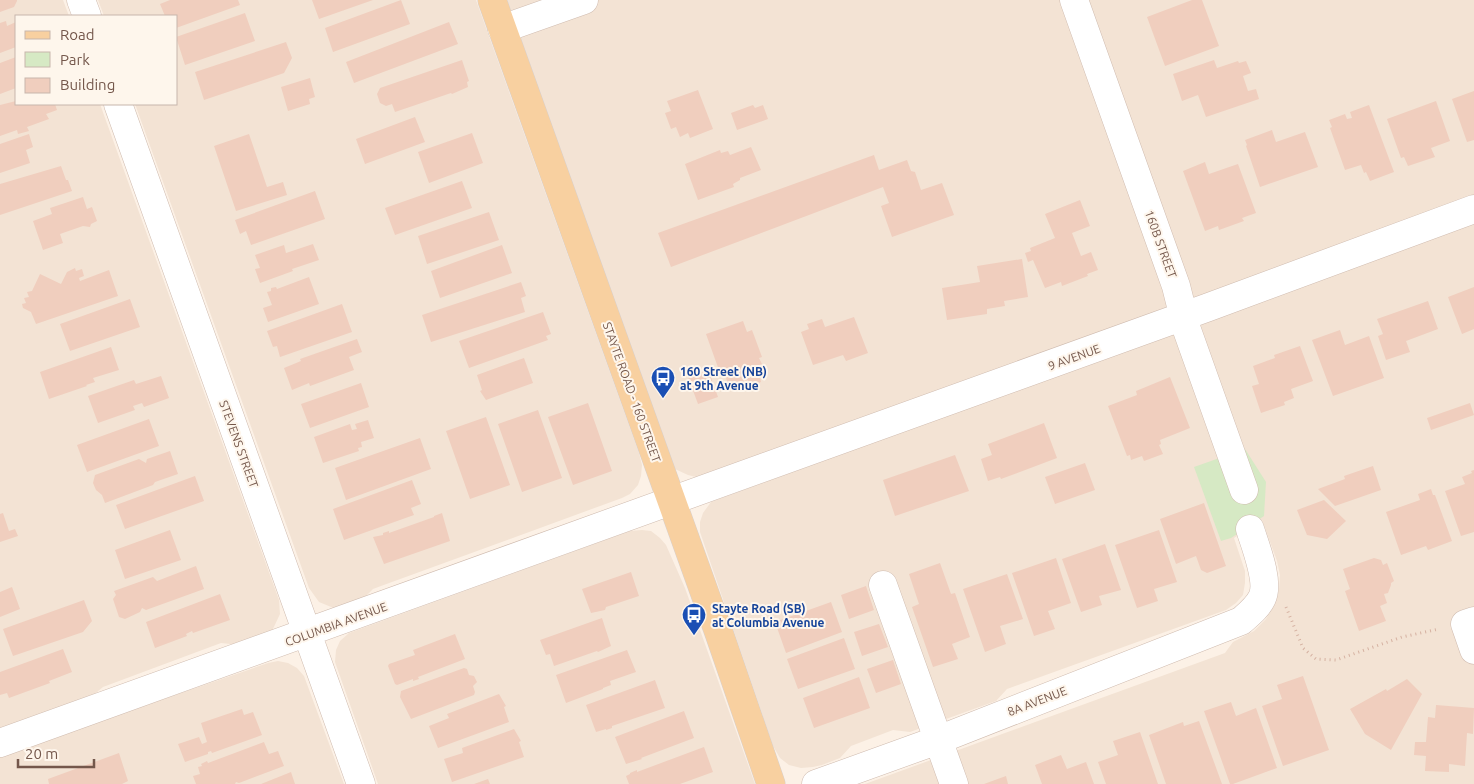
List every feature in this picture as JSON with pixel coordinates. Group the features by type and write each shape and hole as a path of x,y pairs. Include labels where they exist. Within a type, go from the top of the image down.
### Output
{"main road":[{"name":"STAYTE ROAD - 160 STREET","path":"492,0 771,784"}],"street":[{"path":"81,0 87,15"},
{"path":"502,29 584,0"},
{"name":"160B STREET","path":"1074,0 1176,286 1184,317 1244,490"},
{"name":"STEVENS STREET","path":"118,105 361,784"},
{"name":"9 AVENUE","path":"672,503 1184,317 1474,209"},
{"name":"COLUMBIA AVENUE","path":"0,743 672,503"},
{"path":"1250,529 1264,574 1259,603"},
{"path":"883,585 954,784"},
{"name":"8A AVENUE","path":"816,784 938,740 1220,630 1241,621 1259,603"},
{"path":"1469,623 1474,650"}],"path":[{"path":"1259,603 1285,605 1303,648 1316,659 1336,660 1402,637 1421,633"}],"shaded area":[{"path":"0,0 63,0 69,15 15,15 15,105 100,105 279,600 280,614 272,631 265,637 240,645 221,643 103,687 91,697 0,730"},
{"path":"98,0 476,0 639,453 642,465 641,476 638,485 630,494 373,589 361,601 336,609 319,602 309,588 135,105 178,105 178,15 104,15"},
{"path":"507,0 1474,0 1474,198 700,478 675,469 668,455"},
{"path":"1474,222 1474,784 865,784 1225,653 1233,642 1254,631 1266,619 1274,606 1279,590 1280,575 1277,561 1262,520 1234,538 1245,571 1245,583 1243,595 1226,610 1007,689 996,701 910,732 893,730 851,746 840,758 822,765 801,768 789,765 780,758 773,746 700,532 700,522 703,513 711,502"},
{"path":"630,531 651,531 666,545 685,588 755,784 378,784 335,662 336,650 340,641 349,633"},
{"path":"278,661 288,663 297,668 304,676 344,784 0,784 0,757 4,754"}],"green space":[{"path":"1245,449 1266,482 1264,516 1231,538 1221,541 1194,467"}],"building":[{"path":"0,0 17,1 14,7 0,12"},
{"path":"170,0 238,0 240,5 178,27 178,15 165,15 160,4"},
{"path":"312,0 373,0 319,19"},
{"path":"401,0 410,24 333,52 325,28"},
{"path":"1192,0 1202,0 1219,46 1165,66 1147,17"},
{"path":"245,13 255,41 185,65 178,43 178,36"},
{"path":"6,21 7,26 15,22 15,47 0,53 0,23"},
{"path":"449,22 458,44 354,83 346,62"},
{"path":"286,42 292,58 284,73 204,100 195,72"},
{"path":"15,57 15,88 0,94 0,63"},
{"path":"462,60 469,81 467,82 468,87 395,112 392,104 386,106 380,103 377,94 380,88"},
{"path":"1214,60 1217,68 1238,61 1239,63 1246,61 1251,73 1243,76 1248,91 1256,89 1259,99 1206,117 1198,95 1182,101 1173,74"},
{"path":"310,78 315,97 309,99 310,104 288,111 281,87"},
{"path":"698,90 713,129 690,138 688,133 680,137 676,127 671,129 665,113 671,111 667,101"},
{"path":"1474,91 1474,140 1467,142 1452,99"},
{"path":"15,101 15,105 55,105 57,110 46,114 49,119 27,127 29,131 18,134 17,130 0,136 0,105"},
{"path":"1436,101 1450,141 1431,148 1435,157 1408,166 1404,157 1401,158 1387,119"},
{"path":"753,105 755,108 763,105 768,119 737,130 731,113"},
{"path":"1369,105 1394,172 1370,181 1361,165 1345,170 1329,120 1345,114 1347,119 1352,118 1350,112"},
{"path":"415,117 425,142 365,164 356,139"},
{"path":"1272,130 1276,142 1305,132 1318,167 1260,187 1245,140"},
{"path":"472,133 483,163 429,183 418,152"},
{"path":"29,134 33,147 26,150 30,163 0,173 0,144"},
{"path":"249,134 267,187 283,182 287,195 236,211 214,146"},
{"path":"751,147 761,170 740,178 740,180 733,184 734,187 698,200 685,164 720,150 721,153 728,151 730,155"},
{"path":"874,155 879,170 907,160 911,171 915,172 921,190 942,183 954,215 892,237 881,206 889,203 883,187 671,267 658,233"},
{"path":"1205,162 1209,174 1238,164 1256,213 1242,218 1244,221 1219,230 1218,226 1205,231 1183,171"},
{"path":"61,166 72,191 0,215 0,184"},
{"path":"462,181 472,208 395,235 385,208"},
{"path":"315,191 325,219 251,245 246,231 240,234 235,220"},
{"path":"83,197 87,209 92,207 97,221 91,224 90,227 83,226 60,234 63,243 43,250 33,221 52,214 50,208"},
{"path":"1080,200 1090,226 1072,233 1081,256 1091,252 1098,270 1062,286 1061,282 1045,288 1033,260 1028,262 1025,253 1031,251 1030,248 1055,238 1045,214"},
{"path":"489,212 499,240 427,264 418,236"},
{"path":"313,244 319,260 260,283 255,269 260,268 255,255 284,245 286,253"},
{"path":"502,245 512,273 440,298 431,271"},
{"path":"1022,259 1028,297 1004,301 1005,306 987,309 987,314 947,320 942,288 980,282 977,266"},
{"path":"75,268 76,271 82,269 84,276 79,278 80,281 109,270 118,296 36,324 31,312 23,308 22,304 26,303 24,298 29,297 27,292 32,291 40,274 61,284 67,272"},
{"path":"309,277 319,304 268,322 263,308 272,305 267,292 271,291 271,288 276,287 277,289"},
{"path":"521,282 526,296 521,298 525,312 431,342 422,315"},
{"path":"1474,287 1474,329 1462,334 1448,297"},
{"path":"130,299 140,327 70,351 60,324"},
{"path":"1428,301 1438,329 1406,341 1410,352 1386,360 1378,336 1383,334 1377,319"},
{"path":"342,304 352,332 280,357 277,346 273,347 267,331"},
{"path":"543,312 551,334 546,336 548,340 469,368 459,341"},
{"path":"854,317 868,353 846,361 843,355 813,365 801,332 809,329 807,324 822,319 825,327"},
{"path":"743,321 747,332 752,330 762,357 759,358 762,364 759,365 763,376 760,377 761,382 750,386 748,380 729,387 724,372 720,373 706,334"},
{"path":"1340,330 1345,345 1369,336 1384,378 1333,396 1312,340"},
{"path":"357,339 362,352 349,357 354,370 310,386 309,383 292,390 284,368 301,361 300,359"},
{"path":"1300,346 1313,381 1291,389 1294,398 1284,402 1285,405 1261,413 1252,386 1259,384 1253,366 1275,358 1274,355"},
{"path":"111,347 119,370 93,378 95,382 87,386 49,399 40,372"},
{"path":"524,358 533,383 486,400 480,391 482,390 477,375"},
{"path":"708,369 718,397 698,404 688,377"},
{"path":"161,376 169,398 144,407 142,403 133,406 135,410 98,423 88,396 134,380 136,384"},
{"path":"1170,377 1190,428 1160,440 1161,444 1159,445 1163,454 1144,461 1142,456 1131,460 1130,455 1127,456 1108,406 1137,395 1136,391"},
{"path":"361,383 369,407 310,428 301,404"},
{"path":"588,403 612,471 573,485 548,417"},
{"path":"1470,403 1474,415 1431,430 1427,418"},
{"path":"538,410 562,478 522,492 498,424"},
{"path":"486,417 510,485 470,499 446,431"},
{"path":"149,419 159,446 87,472 77,445"},
{"path":"368,420 374,438 361,442 362,447 358,448 359,451 323,463 314,437 350,424 352,430 357,429 355,424"},
{"path":"1044,423 1057,458 1001,479 1000,477 988,481 981,459 992,455 988,444"},
{"path":"420,438 431,469 346,500 335,468"},
{"path":"170,451 178,474 105,503 102,495 96,490 93,483 95,475 139,459 146,463 147,459"},
{"path":"955,455 969,491 895,516 883,480"},
{"path":"1085,463 1095,490 1055,504 1045,477"},
{"path":"1373,466 1381,490 1335,506 1318,489 1345,479 1344,476"},
{"path":"1474,470 1474,532 1461,536 1445,491 1465,484 1462,477 1472,473 1471,471"},
{"path":"195,476 204,501 125,529 116,505"},
{"path":"412,480 421,504 411,508 414,515 344,540 333,509"},
{"path":"1431,489 1452,541 1428,550 1426,546 1401,555 1386,512 1420,500 1418,494"},
{"path":"1324,500 1346,521 1327,539 1307,535 1297,510"},
{"path":"1204,503 1226,566 1207,573 1201,570 1196,556 1176,564 1160,519"},
{"path":"3,513 9,531 15,529 18,536 0,542 0,514"},
{"path":"442,513 450,541 384,564 373,537"},
{"path":"170,530 181,560 125,579 115,550"},
{"path":"1159,530 1177,582 1154,589 1158,601 1137,608 1115,545"},
{"path":"1105,544 1121,590 1099,596 1102,605 1081,612 1062,559"},
{"path":"1056,558 1071,603 1048,611 1055,629 1034,636 1012,573"},
{"path":"1374,558 1381,560 1383,565 1387,563 1394,581 1391,583 1388,593 1384,594 1387,603 1380,606 1386,621 1359,631 1345,591 1350,589 1343,569"},
{"path":"940,563 951,594 955,593 970,637 952,644 958,659 933,667 912,607 919,604 909,574"},
{"path":"196,566 204,589 146,610 142,608 140,612 125,619 119,617 113,599 116,595 114,591 153,577 157,581"},
{"path":"631,572 639,596 606,607 605,610 591,613 582,589"},
{"path":"1007,574 1023,619 1000,626 1006,644 985,652 963,589"},
{"path":"866,586 874,610 849,619 841,595"},
{"path":"12,587 20,609 0,617 0,592"},
{"path":"220,594 230,620 193,633 192,631 186,634 187,636 155,648 146,622"},
{"path":"84,600 92,621 83,632 13,656 3,629"},
{"path":"831,602 842,632 786,653 775,622"},
{"path":"602,618 611,646 554,666 550,654 546,655 540,640"},
{"path":"879,624 888,647 862,656 854,632"},
{"path":"455,634 465,659 418,677 419,679 395,684 388,666 389,664 415,655 413,650"},
{"path":"844,638 855,669 798,689 787,659"},
{"path":"63,649 72,672 49,681 50,683 9,698 7,693 0,695 0,672"},
{"path":"627,650 636,672 610,681 611,685 603,689 566,703 556,675"},
{"path":"893,660 901,684 876,693 867,669"},
{"path":"464,668 467,669 469,675 474,676 477,682 473,686 474,695 411,719 400,697 401,691"},
{"path":"1303,676 1329,750 1283,766 1262,706 1282,699 1277,685"},
{"path":"859,677 870,708 814,728 803,698"},
{"path":"1407,679 1422,694 1391,750 1365,734 1350,709"},
{"path":"655,680 665,708 596,732 586,705"},
{"path":"499,694 506,706 504,707 509,722 438,748 429,726 449,718 447,714"},
{"path":"1231,702 1236,716 1256,708 1277,768 1233,784 1230,784 1204,711"},
{"path":"1436,705 1474,708 1473,734 1467,733 1465,766 1449,764 1449,772 1425,771 1426,756 1414,755 1415,742 1426,742 1428,717 1435,718"},
{"path":"242,709 244,715 253,712 262,735 212,753 211,751 208,752 208,754 185,762 178,744 199,737 202,744 207,742 201,723"},
{"path":"684,711 694,738 626,764 615,737"},
{"path":"1199,721 1222,784 1166,784 1149,735 1183,722 1184,726"},
{"path":"514,729 521,741 519,742 524,757 452,782 444,759 463,753 462,748"},
{"path":"1140,732 1158,784 1106,784 1098,762 1118,755 1113,741"},
{"path":"264,742 269,754 278,751 284,766 239,783 236,782 235,784 196,784 193,776 200,774 198,767 202,766 201,764"},
{"path":"704,747 713,772 680,784 629,784 626,776 630,773"},
{"path":"119,753 128,781 122,784 49,784 48,779"},
{"path":"1061,755 1067,769 1086,762 1094,784 1042,784 1035,765"},
{"path":"291,772 295,784 261,784"},
{"path":"1006,776 1008,784 984,784"},
{"path":"488,779 490,784 474,784"}],"place":[{"name":"160 Street (NB) at 9th Avenue","path":"663,399"},
{"name":"Stayte Road (SB) at Columbia Avenue","path":"694,636"}]}
